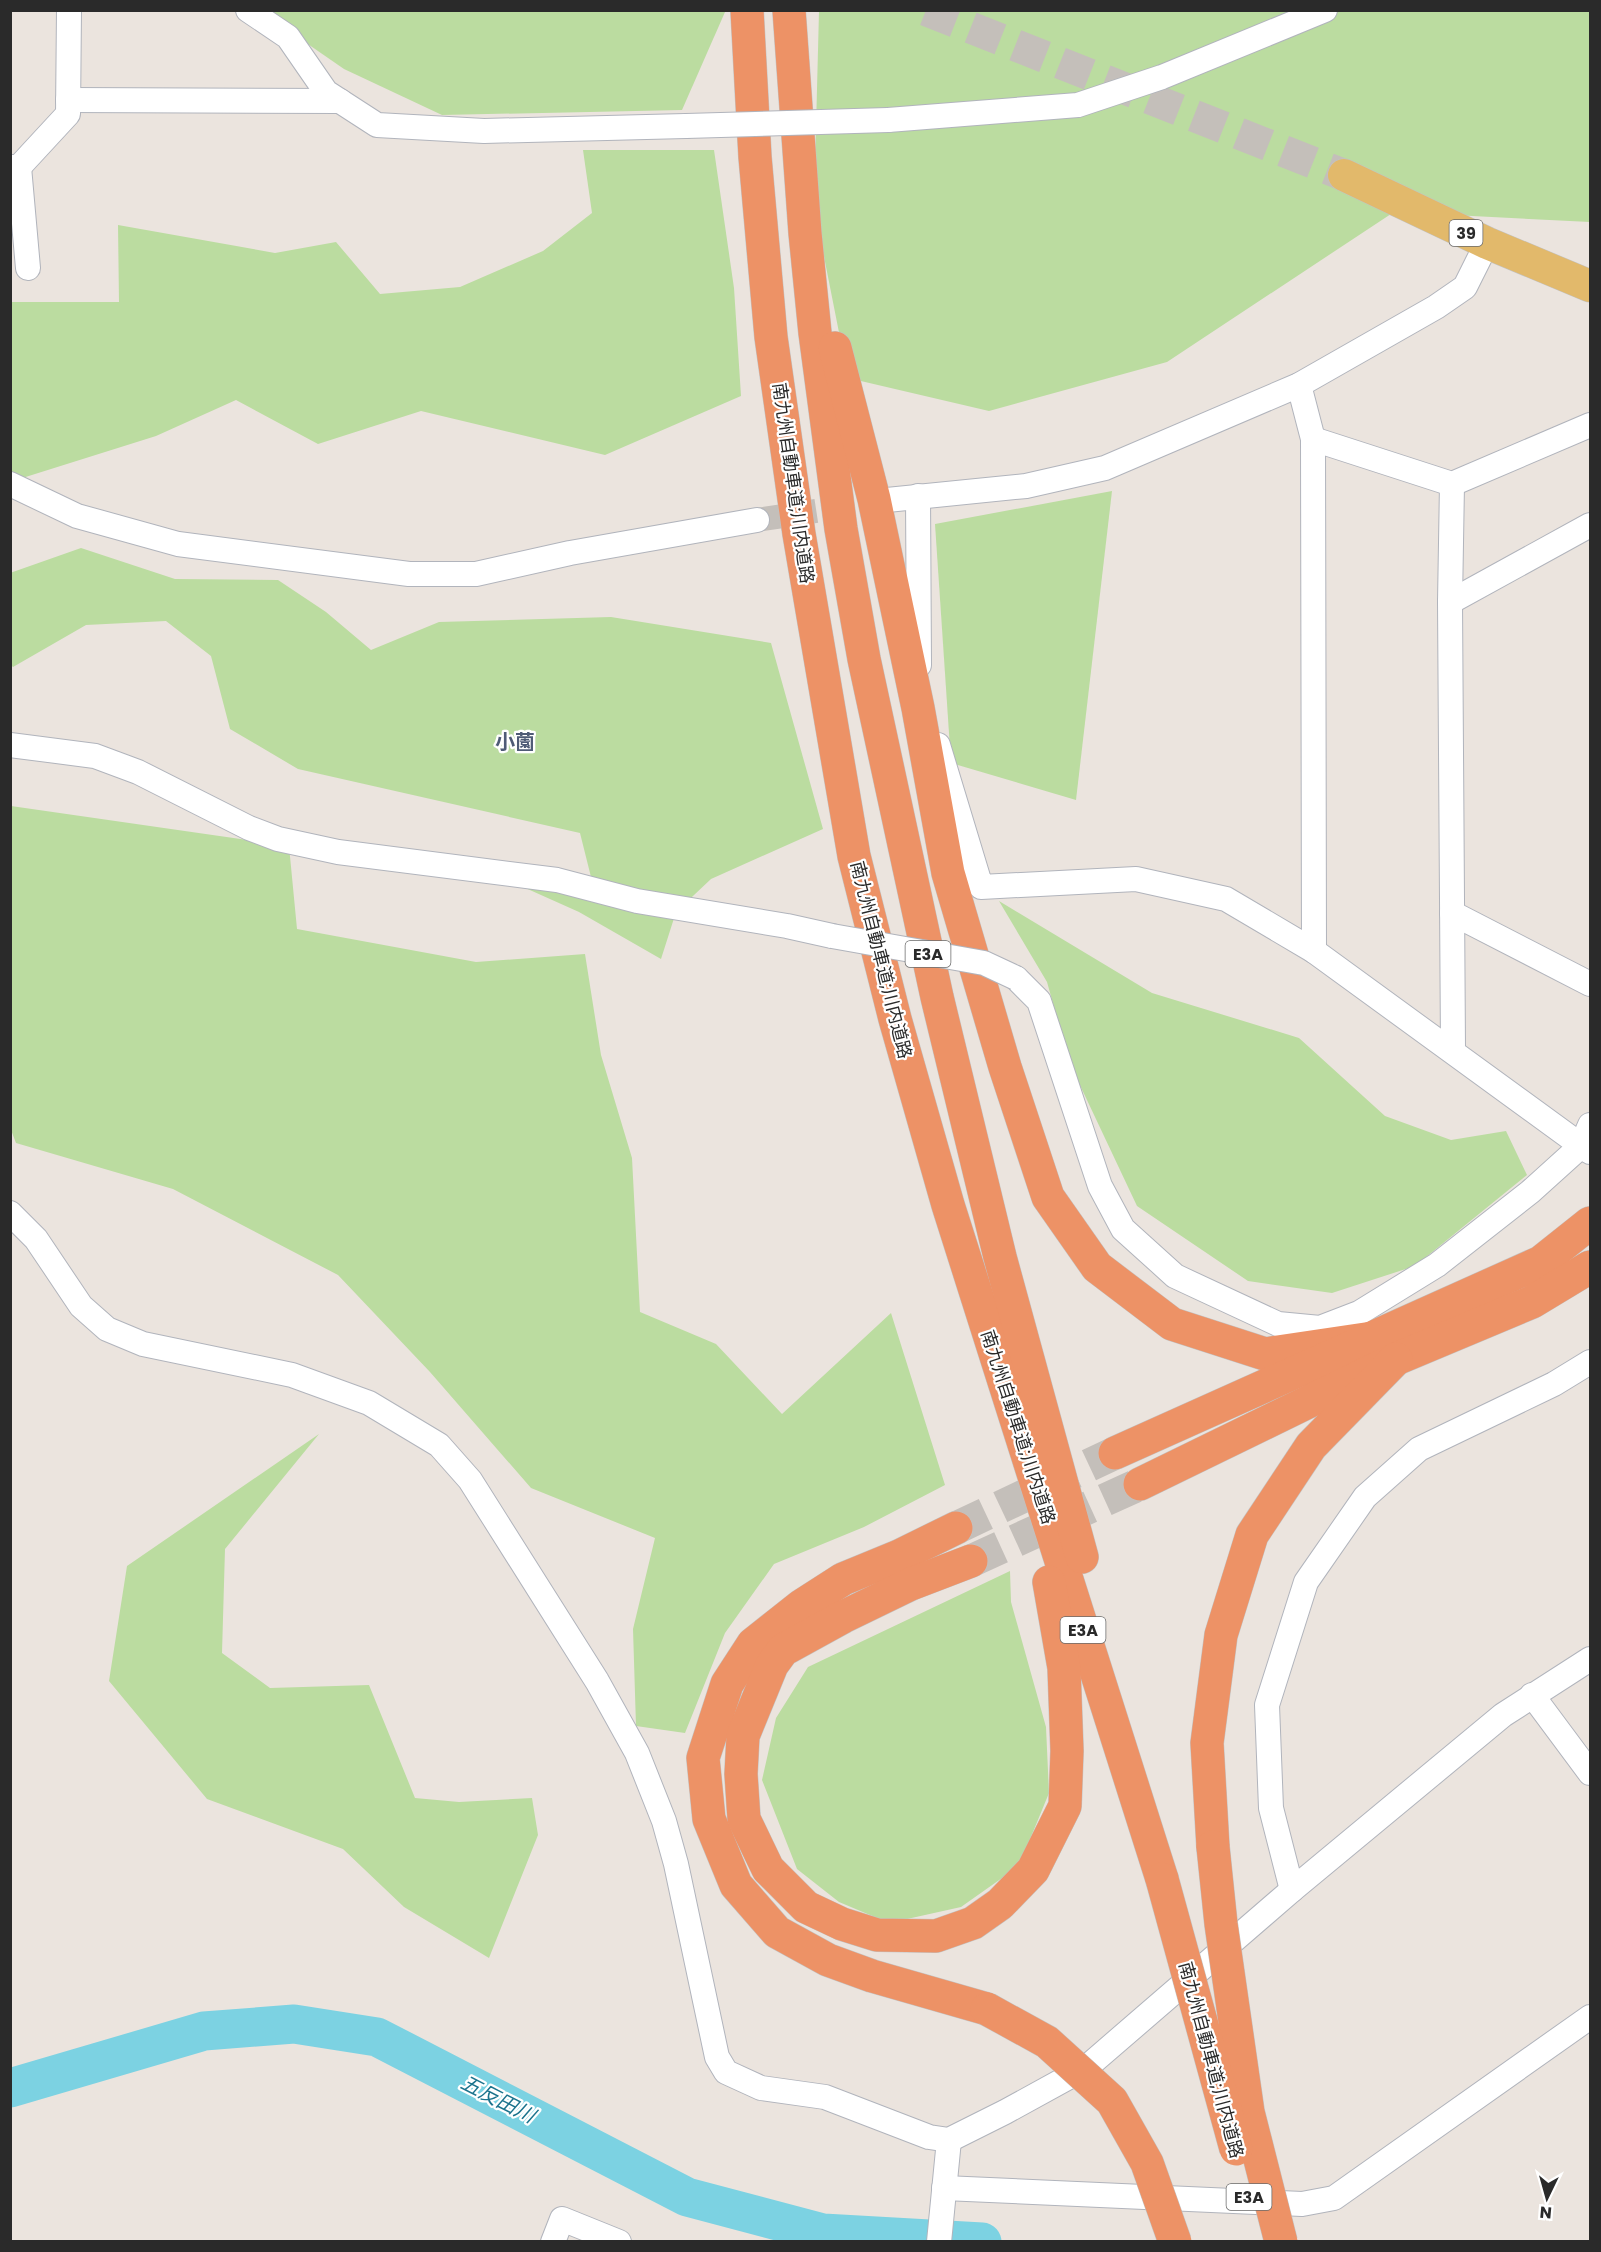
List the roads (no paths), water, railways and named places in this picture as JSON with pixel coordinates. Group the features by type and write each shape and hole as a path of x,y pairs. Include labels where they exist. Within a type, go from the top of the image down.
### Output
{"highway":[{"name":"南九州自動車道;川内道路","path":"747,10 761,235 771,337 799,534 854,856 907,1061 952,1216 1162,1879"},
{"name":"南九州自動車道;川内道路","path":"789,10 805,233 815,333 841,529 864,659 937,997 1000,1257 1090,1589 1162,1879 1261,2241"},
{"path":"805,233 874,499 918,708 948,873 1005,1067 1048,1197 1097,1267 1172,1324 1265,1354 1384,1349"},
{"path":"907,1061 950,1249 1033,1512 1052,1594 1064,1668 1067,1750 1065,1806 1034,1870 1000,1904 973,1923 936,1936 877,1935 842,1924 806,1907 768,1869 744,1819 741,1774 743,1736 772,1665 783,1650 843,1617 911,1584 971,1561"},
{"path":"1140,1484 1541,1262 1590,1223"},
{"path":"1115,1453 1384,1349 1532,1302 1590,1267"},
{"path":"1281,2241 1248,2112 1221,1924 1213,1847 1208,1732 1221,1635 1252,1535 1311,1446 1384,1349"},
{"path":"956,1528 899,1557 843,1579 801,1606 753,1644 727,1684 703,1758 709,1819 736,1885 777,1932 828,1960 872,1976 987,2009 1047,2042 1112,2101 1147,2163 1175,2241"}],"main road":[{"name":"39","path":"1344,175 1487,243 1590,286"}],"street":[{"path":"28,268 15,167 68,114 69,10"},
{"path":"248,10 288,37 326,92 377,125 484,132 888,120 1078,105 1162,77 1325,10"},
{"path":"68,100 340,101"},
{"path":"887,500 1026,486 1105,468 1299,385 1436,307 1465,287 1487,243"},
{"path":"1299,385 1313,439 1314,951"},
{"path":"1313,439 1452,484 1590,425"},
{"path":"10,484 77,516 178,544 409,574 476,574 570,553 757,520"},
{"path":"1452,484 1450,602 1453,1050"},
{"path":"10,745 94,756 138,772 249,828 278,839 338,852 557,880 611,892 637,901 984,963 1016,978 1039,1001 1100,1186 1122,1229 1174,1276 1278,1324 1320,1328 1359,1313 1437,1265 1530,1192 1587,1141 1453,1050 1314,951 1226,899 1136,879 981,887 919,682 918,496"},
{"path":"1450,602 1590,525"},
{"path":"1452,913 1590,984"},
{"path":"10,1212 36,1239 81,1306 107,1329 143,1344 292,1375 369,1402 439,1445 470,1480 597,1681 638,1753 664,1821 676,1864 717,2057 726,2072 761,2088 825,2097 929,2137 949,2140 1088,2067 1292,1890 1503,1715 1590,1659"},
{"path":"1292,1890 1271,1808 1268,1705 1306,1582 1365,1497 1419,1449 1554,1384 1590,1362"},
{"path":"1532,1695 1590,1773"},
{"path":"943,2198 1302,2204 1334,2198 1590,2017"},
{"path":"939,2241 949,2140"},
{"path":"553,2241 562,2220 619,2241"}],"waterway":[{"name":"五反田川","path":"10,2088 204,2031 294,2024 377,2037 687,2197 823,2233 982,2242"}],"tunnel":[{"path":"926,10 1344,175"},
{"path":"757,520 887,500"},
{"path":"956,1528 1115,1453"},
{"path":"971,1561 1140,1484"}],"district":[{"name":"小薗","path":"515,742"}]}
